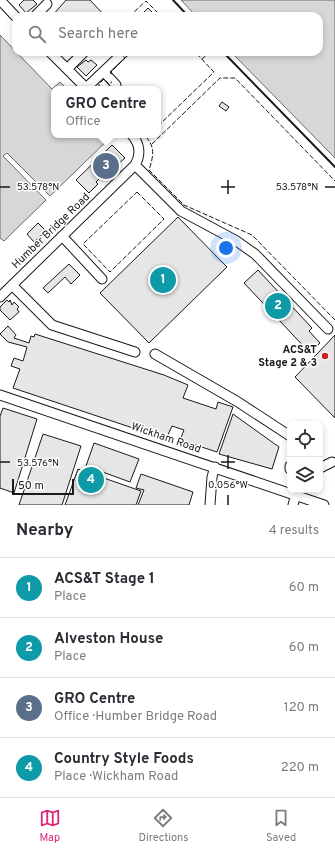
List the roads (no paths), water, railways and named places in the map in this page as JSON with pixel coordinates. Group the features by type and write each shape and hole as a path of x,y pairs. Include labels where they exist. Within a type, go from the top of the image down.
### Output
{"street":[{"path":"0,0 12,13"},
{"path":"39,12 47,4"},
{"path":"54,56 83,86"},
{"path":"67,69 80,56"},
{"path":"89,86 120,56"},
{"path":"104,72 116,85"},
{"path":"134,138 139,149 138,160 135,165 181,211 235,240 255,254 328,329"},
{"name":"Humber Bridge Road","path":"0,297 135,165"},
{"path":"62,236 102,279"},
{"path":"12,285 52,325 134,352"},
{"path":"155,354 238,402 287,434"},
{"name":"Wickham Road","path":"0,395 287,489"},
{"path":"323,466 332,462"},
{"path":"210,505 212,477 215,467"},
{"path":"292,493 294,505"},
{"name":"Wickham Road","path":"297,493 324,505"}],"place":[{"name":"GRO Centre","path":"106,166"},
{"name":"ACS&T Stage 1","path":"163,280"},
{"name":"Alveston House","path":"278,306"},
{"name":"ACS&T Stage 2 & 3","path":"325,356"},
{"name":"Country Style Foods","path":"91,480"}]}
